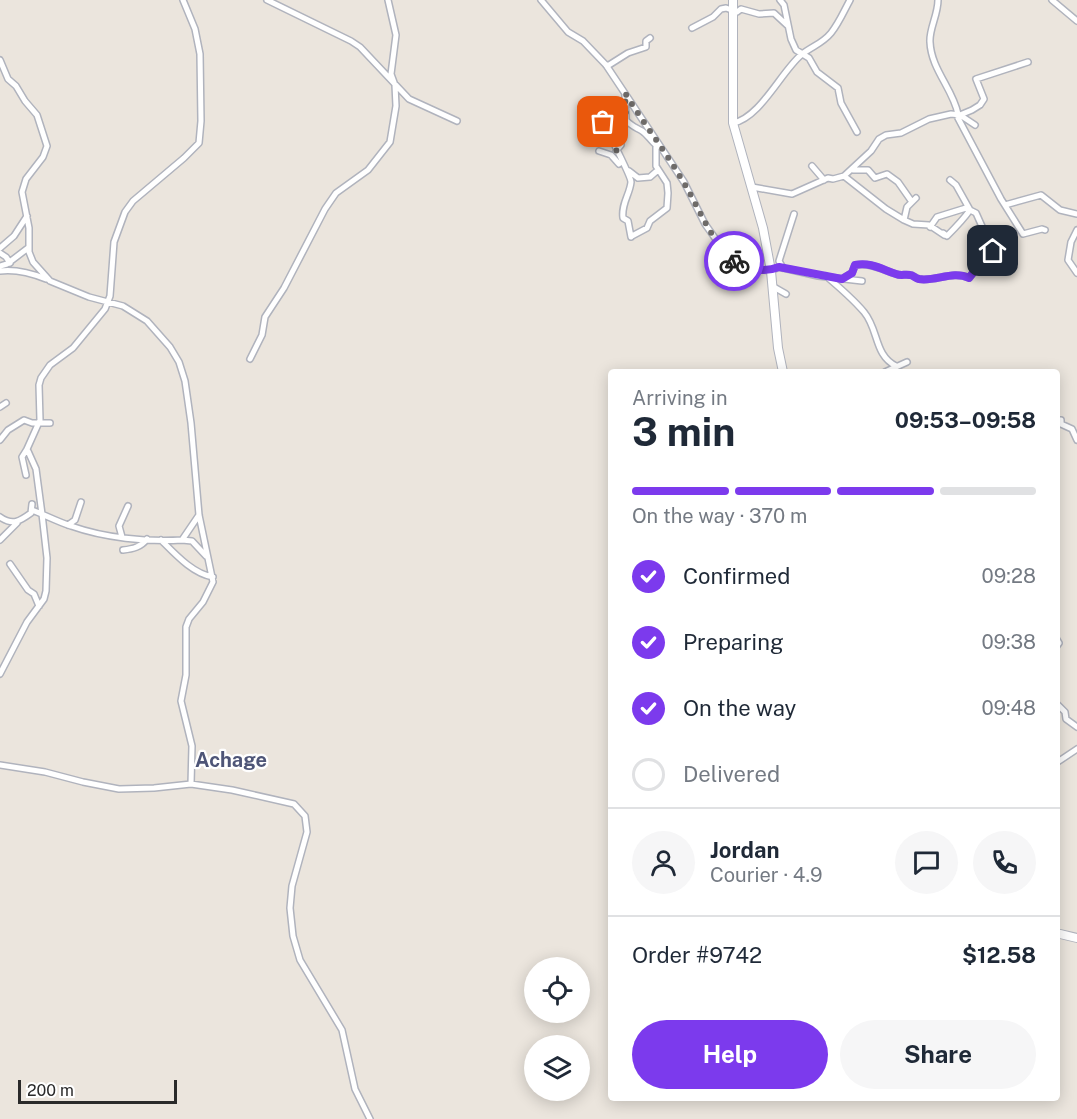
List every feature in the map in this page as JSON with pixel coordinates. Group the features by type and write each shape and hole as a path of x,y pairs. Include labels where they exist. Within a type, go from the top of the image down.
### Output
{"street":[{"path":"26,475 23,462 38,424 39,385 45,371 54,361 77,344 100,316 108,301 114,242 125,212 133,201 199,143 200,54 195,29 183,0"},
{"path":"267,0 351,41 360,47 409,99 457,121"},
{"path":"250,359 262,335 265,317 284,288 330,201 336,193 368,170 390,142 396,106 395,85 391,74 396,35 388,0"},
{"path":"541,0 568,32 583,42 606,65 673,165 705,224 727,255 736,263 749,268 771,271 779,267 862,281"},
{"path":"733,0 729,9 733,123 752,187 771,271 778,348 782,369"},
{"path":"780,0 785,9 796,50 809,58 817,72 838,88 841,103 857,132"},
{"path":"733,123 740,122 755,109 803,53 818,46 831,33 840,22 850,0"},
{"path":"938,0 936,19 929,41 933,59 956,104 958,118 1023,234 1045,230"},
{"path":"1052,0 1077,21"},
{"path":"692,28 713,17 721,9 737,12 741,9 759,14 774,13 788,26"},
{"path":"606,65 628,53 646,47 646,41 650,38"},
{"path":"0,60 8,79 16,86 37,115 46,138 45,152 26,178 22,187 22,196 27,216 28,248 33,262 50,281"},
{"path":"752,187 792,194 824,180 844,176 871,151 879,139 886,135 901,133 920,122 959,114 980,105 984,99 976,79 1028,62"},
{"path":"603,122 616,151 629,171 631,182 622,211 623,218 628,220 631,237 647,228 650,221 667,208 669,193 667,183 655,161 658,149 656,144 626,120 625,93"},
{"path":"959,114 975,125"},
{"path":"616,151 621,145 617,134 618,128 626,120"},
{"path":"599,151 611,155 638,178 650,177 658,170"},
{"path":"812,166 824,180"},
{"path":"853,170 867,170 875,178 887,174 898,182 914,200 907,207 904,220"},
{"path":"844,176 904,220 913,224 926,224 947,236 963,222 970,210"},
{"path":"950,180 956,184 970,210"},
{"path":"1005,205 1041,195 1060,210 1077,214"},
{"path":"842,279 852,273 855,265 866,264 898,275 909,275 931,281 939,277 955,275 969,278 993,251 976,213 966,208 937,217 930,227"},
{"path":"783,268 779,261 794,214"},
{"path":"0,248 14,236 27,216"},
{"path":"1077,230 1071,242 1068,260 1077,273"},
{"path":"0,268 28,248"},
{"path":"0,254 6,257 17,271"},
{"path":"0,268 50,281 89,297 129,309 147,321 165,340 179,362 185,381 191,423 199,515 213,577 209,592 186,627 186,675 181,701 192,746 191,784"},
{"path":"826,276 864,312 877,335 876,343 885,358 896,369 907,362"},
{"path":"772,286 786,294"},
{"path":"0,407 6,403"},
{"path":"19,413 24,420 38,424 50,423"},
{"path":"0,440 8,430 24,420"},
{"path":"1060,424 1072,429 1077,440"},
{"path":"0,674 27,622 44,599 47,579 36,469 28,451"},
{"path":"68,525 75,520 81,502"},
{"path":"122,537 119,526 128,506"},
{"path":"0,540 31,513 32,507 68,525 122,537 192,541 209,559"},
{"path":"182,540 199,515"},
{"path":"0,517 13,523 18,522"},
{"path":"123,550 135,549 144,544 147,539"},
{"path":"161,540 190,566 213,577"},
{"path":"10,564 28,590 34,594 39,606"},
{"path":"1060,707 1065,712 1066,719 1077,727"},
{"path":"1060,760 1077,749"},
{"path":"0,765 45,772 119,789 191,784 284,801 297,807 305,816 307,832 292,886 290,908 293,936 300,960 342,1030 355,1089 370,1119"},
{"path":"1060,934 1077,938"}],"way so far":[{"path":"603,122 616,151 621,145 617,134 618,128 626,120 625,93 684,182 705,224 727,255 734,261"}],"district":[{"name":"Achage","path":"231,760"}],"route":[{"path":"734,261 749,268 771,271 779,267 842,279 852,273 855,265 866,264 898,275 909,275 931,281 939,277 955,275 969,278 993,251"}]}
